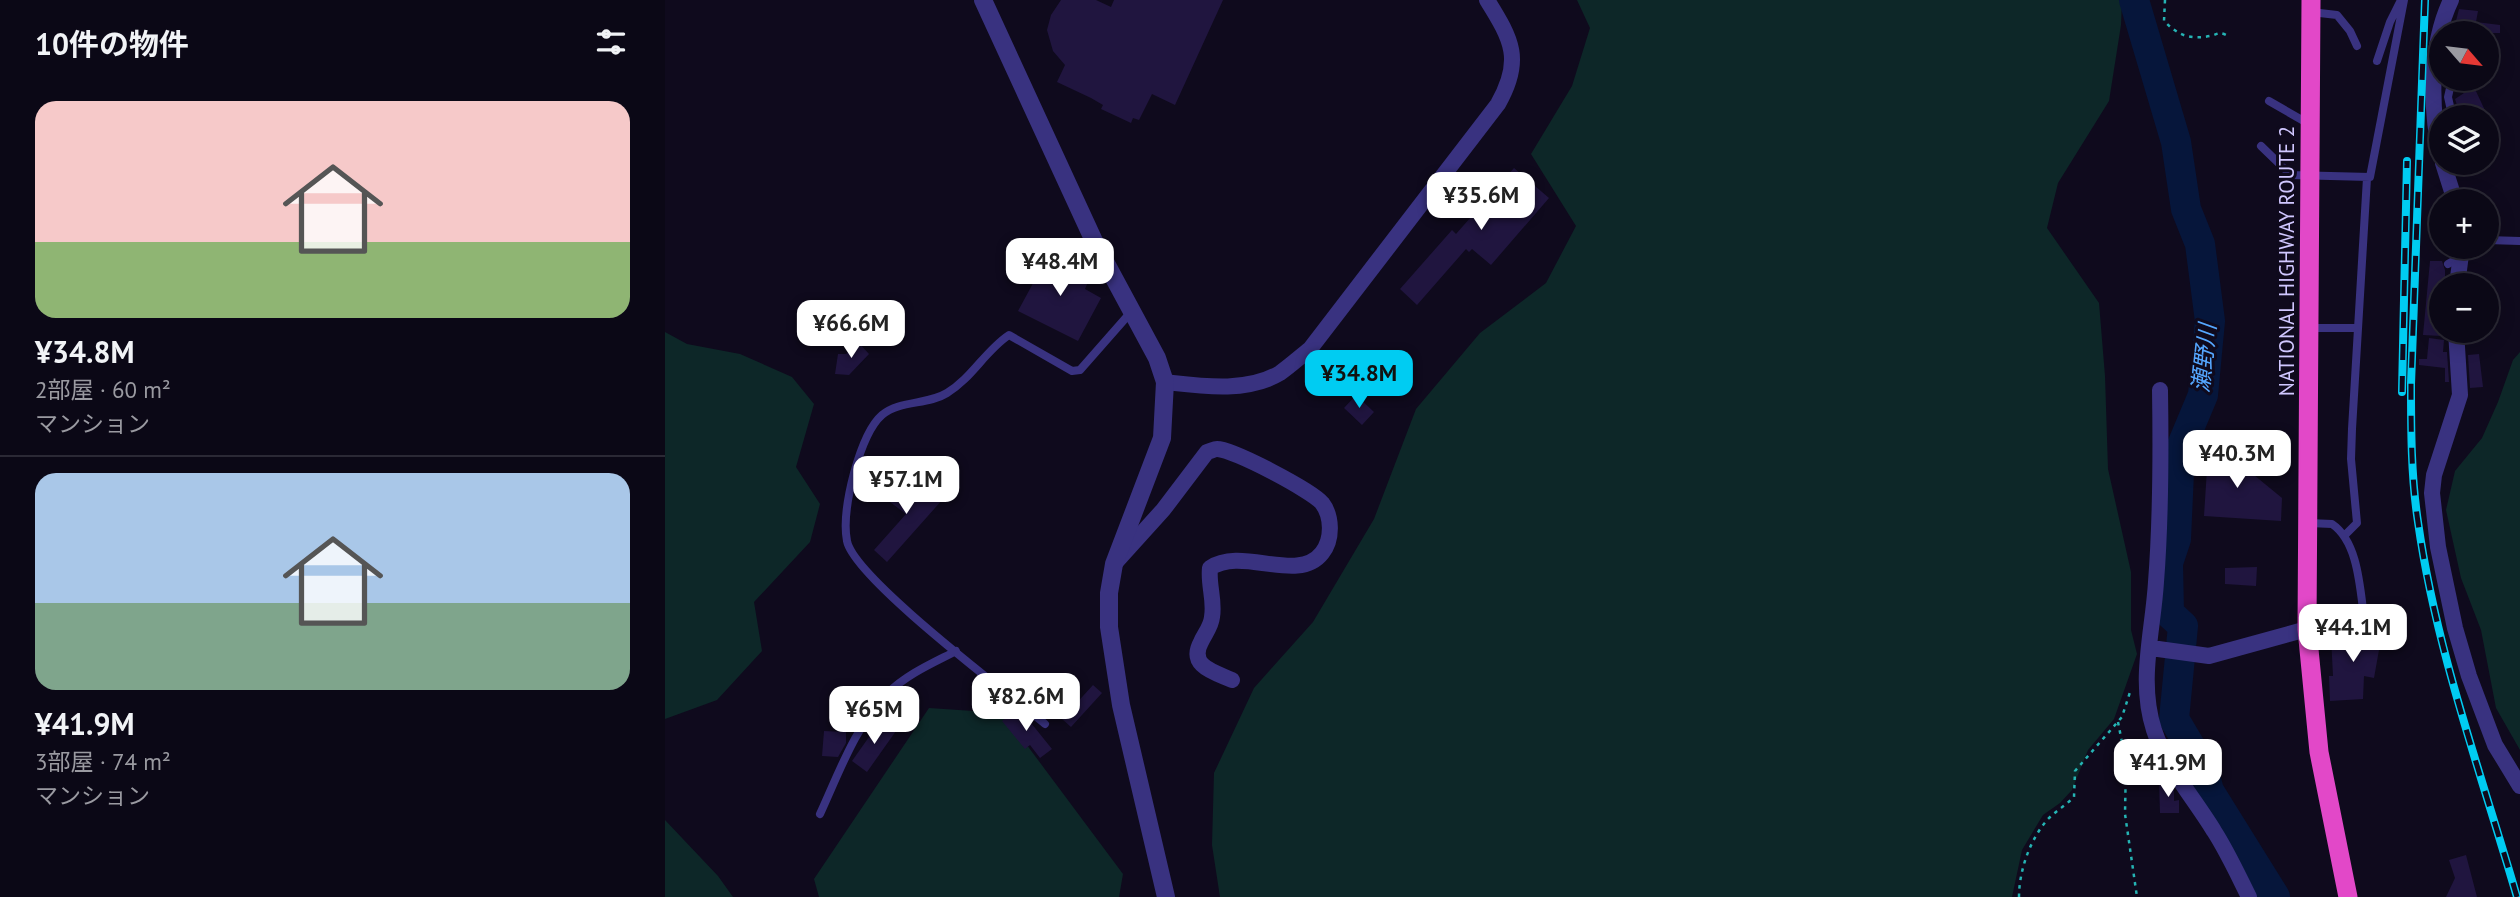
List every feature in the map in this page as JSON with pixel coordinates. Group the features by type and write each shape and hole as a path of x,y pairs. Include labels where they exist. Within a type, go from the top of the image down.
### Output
{"highway":[{"name":"NATIONAL HIGHWAY ROUTE 2","path":"2311,6 2308,626 2319,752 2348,897"}],"street":[{"path":"983,0 1094,241 1157,358 1165,382 1162,438 1114,564 1109,593 1109,626 1117,679 1166,897"},
{"path":"1165,382 1201,386 1262,382 1310,349 1498,104 1507,88 1513,56 1509,36 1487,0"},
{"path":"2444,21 2451,0"},
{"path":"2457,343 2459,395 2434,475 2432,493 2438,547 2455,628 2469,676 2495,746 2520,786"},
{"path":"2160,390 2159,527 2154,607 2146,671 2149,716 2161,749 2215,831 2249,897"},
{"path":"1114,564 1163,510 1207,452 1217,449 1256,464 1313,495 1330,518 1329,537 1322,553 1305,564 1234,560 1220,562 1210,568 1212,617 1197,651 1197,657 1202,666 1232,680"},
{"path":"2151,648 2210,656 2308,626"}],"lane":[{"path":"2377,61 2394,13 2402,0"},
{"path":"2344,536 2357,523 2351,459 2367,178 2402,0"},
{"path":"2311,6 2337,15 2350,31 2357,47"},
{"path":"2269,100 2310,124"},
{"path":"2261,146 2287,173 2367,178"},
{"path":"2499,240 2520,241"},
{"path":"1045,724 870,576 851,552 846,540 849,498 857,465 881,416 896,408 946,394 972,373 997,342 1009,335 1072,371 1080,370 1131,312"},
{"path":"2309,328 2358,328"},
{"path":"2308,626 2365,624 2357,571 2344,536 2332,524 2309,523"},
{"path":"820,814 855,736 888,693 915,672 956,651"}],"path":[{"path":"2165,0 2164,21 2178,35 2201,37 2220,32 2226,35"},
{"path":"2019,897 2024,864 2035,838 2048,819 2074,797 2075,771 2118,722 2134,679"},
{"path":"2118,722 2126,763 2125,814 2137,897"}],"green space":[{"path":"1577,0 2122,0 2121,25 2109,101 2058,183 2047,228 2099,303 2108,469 2131,572 2131,630 2137,654 2114,719 2088,750 2072,790 2043,815 2022,850 2012,897 1220,897 1212,845 1214,773 1254,688 1313,622 1374,519 1416,409 1480,333 1546,283 1576,226 1531,154 1572,86 1590,28"},
{"path":"665,332 687,344 740,354 792,377 814,404 796,467 820,504 810,542 754,602 762,651 717,700 665,719"},
{"path":"2520,352 2520,750 2496,708 2481,630 2461,578 2446,510 2455,471 2482,438 2513,360"},
{"path":"929,708 1003,713 1123,874 1119,897 819,897 814,879"},
{"path":"665,820 718,876 733,897 665,897"}],"building":[{"path":"1061,0 1096,0 1111,7 1114,0 1223,0 1175,105 1152,94 1139,120 1133,118 1131,123 1101,109 1103,105 1091,98 1057,82 1065,65 1053,51 1047,30 1051,15"},
{"path":"2459,9 2478,11 2476,21 2456,21"},
{"path":"2467,91 2476,91 2482,105 2457,105 2455,99"},
{"path":"1514,168 1549,198 1491,265 1472,249 1469,252 1466,249 1417,305 1400,289 1452,230 1456,234"},
{"path":"1051,250 1076,263 1071,273 1088,282 1085,289 1101,298 1078,341 1018,311"},
{"path":"2430,261 2442,261 2445,273 2429,273 2429,335 2423,335"},
{"path":"2429,338 2429,343 2444,343 2449,382 2445,382 2445,368 2419,365 2419,359 2427,359"},
{"path":"859,343 869,354 849,375 835,374 838,354 846,354"},
{"path":"2479,354 2483,387 2470,388 2468,355"},
{"path":"1356,395 1374,412 1362,425 1344,408"},
{"path":"2209,438 2282,498 2281,521 2204,516"},
{"path":"899,479 922,496 930,487 943,499 887,562 874,550 906,514 882,496"},
{"path":"2257,567 2256,586 2225,584 2225,568"},
{"path":"2380,631 2382,633 2374,678 2364,676 2363,699 2330,701 2329,676 2333,676 2331,637"},
{"path":"1093,685 1102,693 1071,727 1062,719"},
{"path":"1016,709 1027,718 1052,749 1040,758 1030,745 1025,749 1002,721"},
{"path":"881,720 896,731 867,772 852,761"},
{"path":"824,731 846,732 846,743 838,757 822,756"},
{"path":"2168,781 2174,790 2174,801 2179,800 2179,813 2160,813 2159,782"},
{"path":"2466,855 2477,897 2446,897 2455,878 2449,860"}],"waterway":[{"name":"瀬野川","path":"2134,0 2176,142 2186,209 2200,244 2210,321 2203,395 2180,450 2176,539 2168,563 2169,613 2183,626 2174,719 2203,768 2209,791 2275,897"}],"railway":[{"path":"2425,0 2411,384 2416,505 2426,570 2448,664 2517,897"},
{"path":"2402,392 2407,161"}]}
